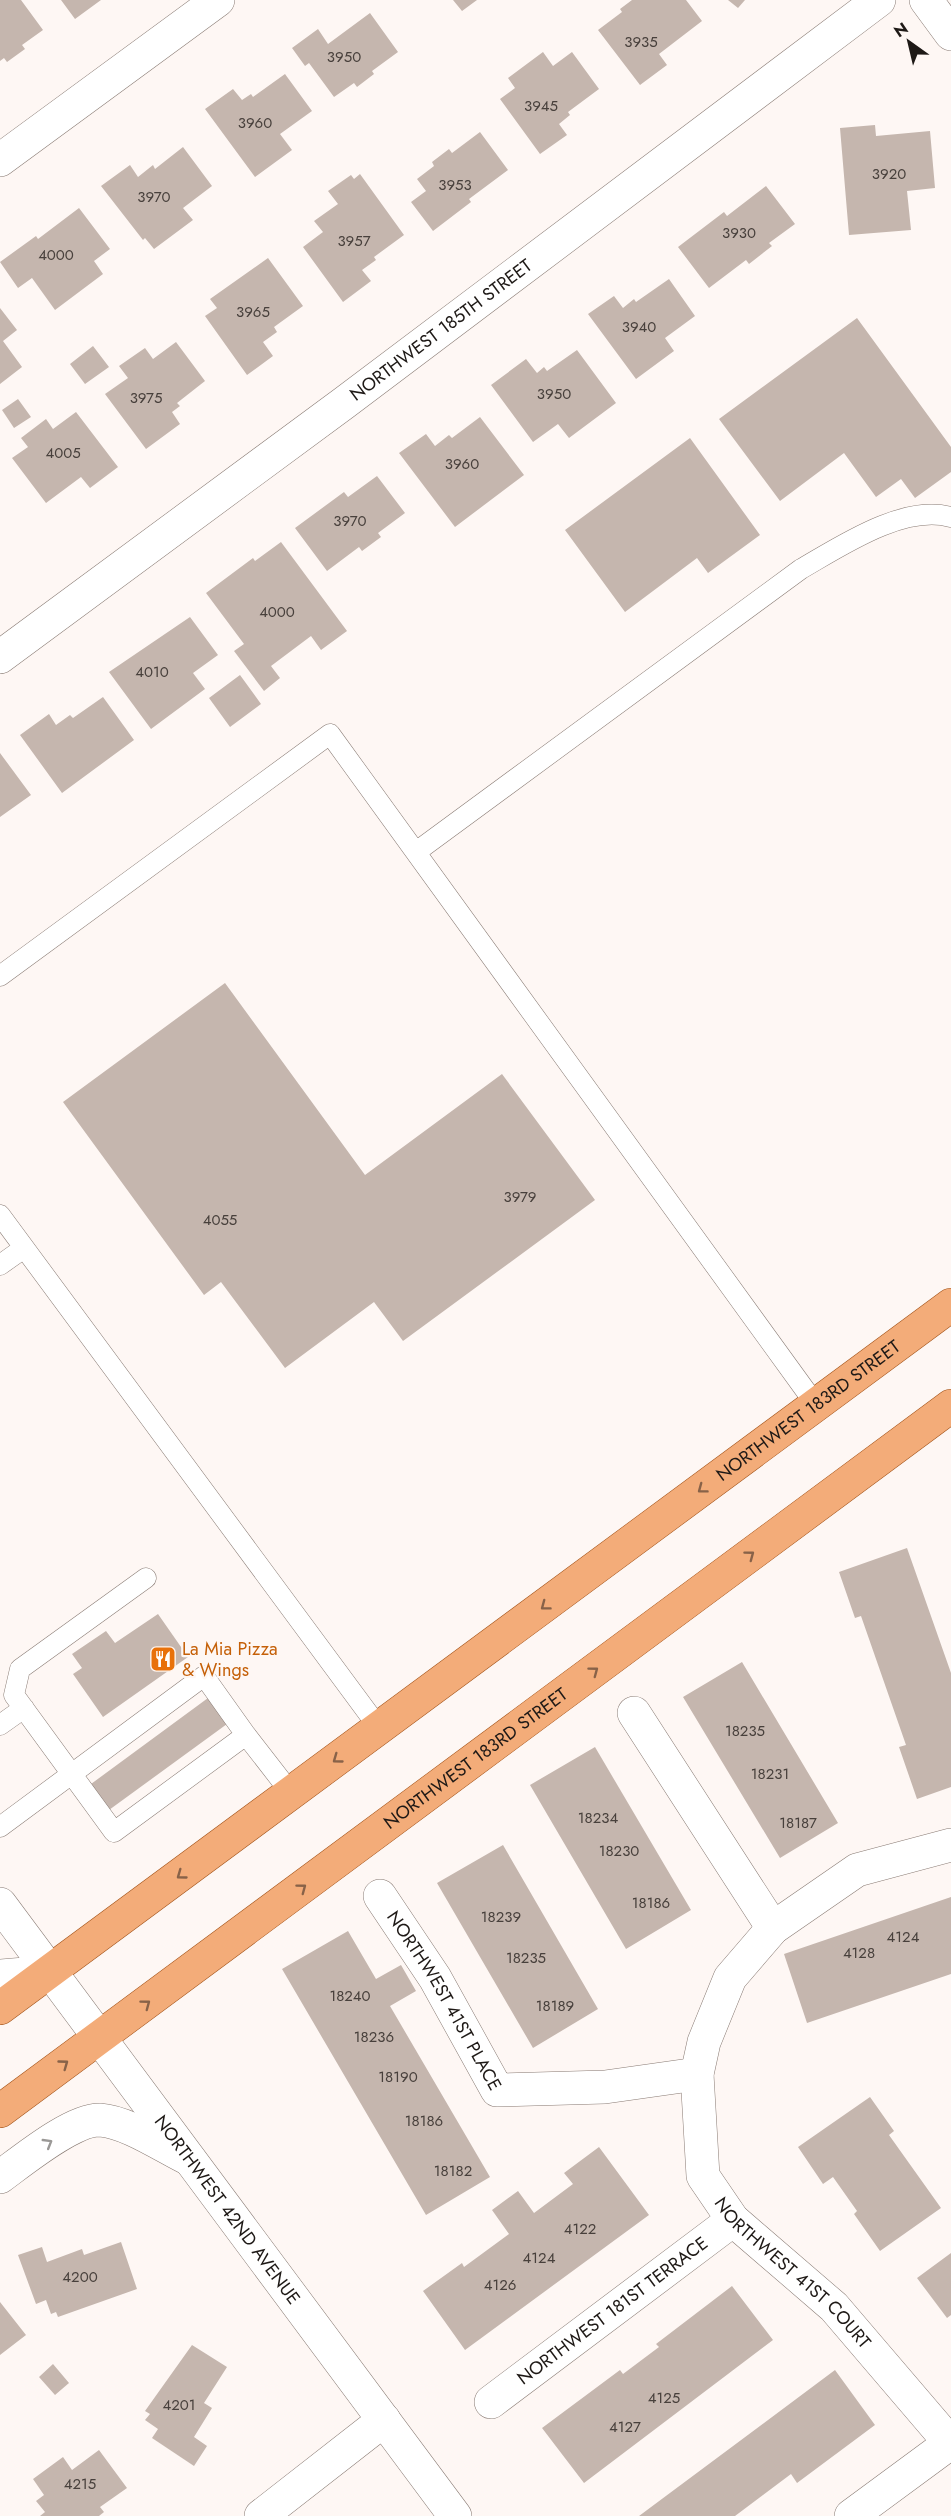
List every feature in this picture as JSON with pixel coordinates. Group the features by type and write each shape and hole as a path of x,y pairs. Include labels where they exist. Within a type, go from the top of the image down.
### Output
{"main road":[{"name":"NORTHWEST 183RD STREET","path":"0,2008 951,1305"},
{"name":"NORTHWEST 183RD STREET","path":"0,2111 951,1406"}],"street":[{"path":"0,160 218,0"},
{"name":"NORTHWEST 185TH STREET","path":"0,657 344,403 879,0"},
{"path":"926,0 951,34"},
{"path":"634,1713 773,1928"},
{"name":"NORTHWEST 41ST COURT","path":"950,2444 834,2307 733,2220 703,2175 696,2074 704,2042 730,1978 773,1928 857,1870 951,1845"},
{"name":"NORTHWEST 41ST PLACE","path":"380,1896 435,1978 497,2090 605,2087 696,2074"},
{"name":"NORTHWEST 42ND AVENUE","path":"0,1904 455,2516"},
{"path":"0,1976 49,1972"},
{"path":"0,2177 44,2144 74,2128 98,2120 120,2124 189,2159"},
{"name":"NORTHWEST 181ST TERRACE","path":"491,2402 733,2220"},
{"path":"261,2516 384,2420"},
{"path":"851,2516 950,2444"}],"lane":[{"path":"416,852 801,569 856,537 907,518 939,514 951,518"},
{"path":"0,976 330,734 816,1405"},
{"path":"0,1215 379,1728"},
{"path":"0,1265 24,1248"},
{"path":"146,1578 20,1669 14,1695 114,1833 246,1735"},
{"path":"0,1827 204,1676 291,1793"},
{"path":"0,1725 24,1708"}],"building":[{"path":"0,0 21,0 43,30 22,45 25,49 7,62 4,58 0,61"},
{"path":"61,0 101,0 75,19"},
{"path":"453,0 477,0 462,11"},
{"path":"632,0 686,0 702,21 659,54 667,65 640,85 598,30 622,12 620,9"},
{"path":"728,0 745,0 738,8"},
{"path":"370,13 398,52 372,71 374,74 357,87 354,83 334,97 309,63 305,66 292,48 318,29 328,44"},
{"path":"543,52 553,66 572,52 599,89 568,112 570,115 559,124 567,135 540,154 500,99 515,88 508,78"},
{"path":"285,74 312,111 280,134 292,150 255,177 205,109 233,89 242,100 251,94 253,97"},
{"path":"875,125 876,136 930,131 935,188 907,191 911,230 849,235 840,128"},
{"path":"480,132 508,170 469,199 471,202 433,231 411,202 426,191 417,179 434,166 432,162 449,149 452,153"},
{"path":"183,147 212,186 183,208 193,220 154,249 145,238 143,240 101,186 130,165 138,177 153,165 155,169"},
{"path":"360,174 404,235 374,257 376,260 362,270 371,281 343,302 303,247 323,232 314,221 338,204 328,191 351,175 354,179"},
{"path":"766,186 795,224 769,243 772,246 749,264 746,260 709,288 678,247 724,212 727,216"},
{"path":"79,208 110,249 94,261 103,274 55,310 32,278 18,288 0,262 36,236 38,239"},
{"path":"268,258 303,306 274,327 277,332 263,342 273,356 247,375 205,316 217,308 210,299"},
{"path":"669,279 695,316 665,338 674,351 636,379 588,314 614,296 623,308 634,299 636,302"},
{"path":"0,308 17,330 3,341 22,367 0,384"},
{"path":"857,318 951,447 951,472 915,498 901,479 876,497 844,453 780,501 719,419"},
{"path":"176,342 205,381 177,403 180,406 172,412 180,424 146,449 105,394 128,378 119,366 145,348 153,359"},
{"path":"93,346 109,367 85,384 70,364"},
{"path":"577,350 616,403 569,438 558,424 533,442 491,385 526,359 537,373 544,367 547,371"},
{"path":"18,399 31,417 14,428 2,410"},
{"path":"76,412 118,467 90,488 81,477 46,503 12,458 28,447 21,438 46,419 53,429"},
{"path":"480,417 524,475 455,527 399,453 426,434 435,446 449,435 452,438"},
{"path":"690,438 760,535 708,573 697,558 625,612 565,530"},
{"path":"377,476 405,513 378,533 381,537 362,551 359,547 327,571 295,528 344,492 348,497"},
{"path":"281,542 347,631 321,650 311,636 271,666 280,678 264,691 234,651 244,644 206,593 253,558 255,561"},
{"path":"190,617 218,655 193,673 205,689 151,729 109,672"},
{"path":"240,675 261,704 230,727 209,698"},
{"path":"103,697 134,740 62,793 20,735 49,714 56,725 70,715 73,718"},
{"path":"0,753 31,795 0,817"},
{"path":"225,983 365,1175 502,1074 595,1200 403,1341 374,1302 285,1368 221,1282 204,1295 63,1102"},
{"path":"907,1548 951,1673 951,1787 917,1799 899,1747 906,1745 861,1616 855,1618 839,1572"},
{"path":"158,1614 188,1657 103,1717 73,1674 82,1668 72,1654 106,1631 115,1643"},
{"path":"742,1662 838,1823 780,1858 683,1697"},
{"path":"208,1698 227,1724 109,1810 91,1784"},
{"path":"595,1747 691,1910 626,1949 530,1785"},
{"path":"503,1845 598,2009 533,2048 437,1883"},
{"path":"951,1897 951,1974 807,2023 784,1954"},
{"path":"348,1931 376,1979 401,1965 416,1991 390,2006 490,2177 426,2215 282,1969"},
{"path":"870,2097 894,2131 889,2135 941,2208 880,2251 854,2214 857,2211 833,2177 823,2184 798,2147"},
{"path":"599,2147 649,2215 465,2350 423,2291 462,2263 464,2267 509,2234 492,2210 518,2191 534,2213 573,2184 564,2173"},
{"path":"121,2242 137,2289 58,2317 56,2312 51,2314 46,2300 36,2304 18,2255 42,2247 47,2262 82,2249 84,2255"},
{"path":"951,2253 951,2315 947,2318 917,2278"},
{"path":"732,2286 773,2340 584,2483 542,2428 620,2370 623,2374 659,2347 656,2344"},
{"path":"0,2302 26,2335 0,2355"},
{"path":"192,2345 227,2367 204,2403 212,2408 194,2437 207,2446 194,2466 152,2438 158,2429 145,2420 150,2414 145,2411"},
{"path":"53,2364 69,2383 55,2395 39,2377"},
{"path":"835,2370 875,2425 797,2483 791,2474 735,2516 639,2516"},
{"path":"99,2450 127,2488 100,2507 104,2512 99,2516 40,2516 45,2512 36,2501 44,2495 33,2479 63,2457 72,2470"}],"place":[{"name":"La Mia Pizza & Wings","path":"163,1659"}]}
